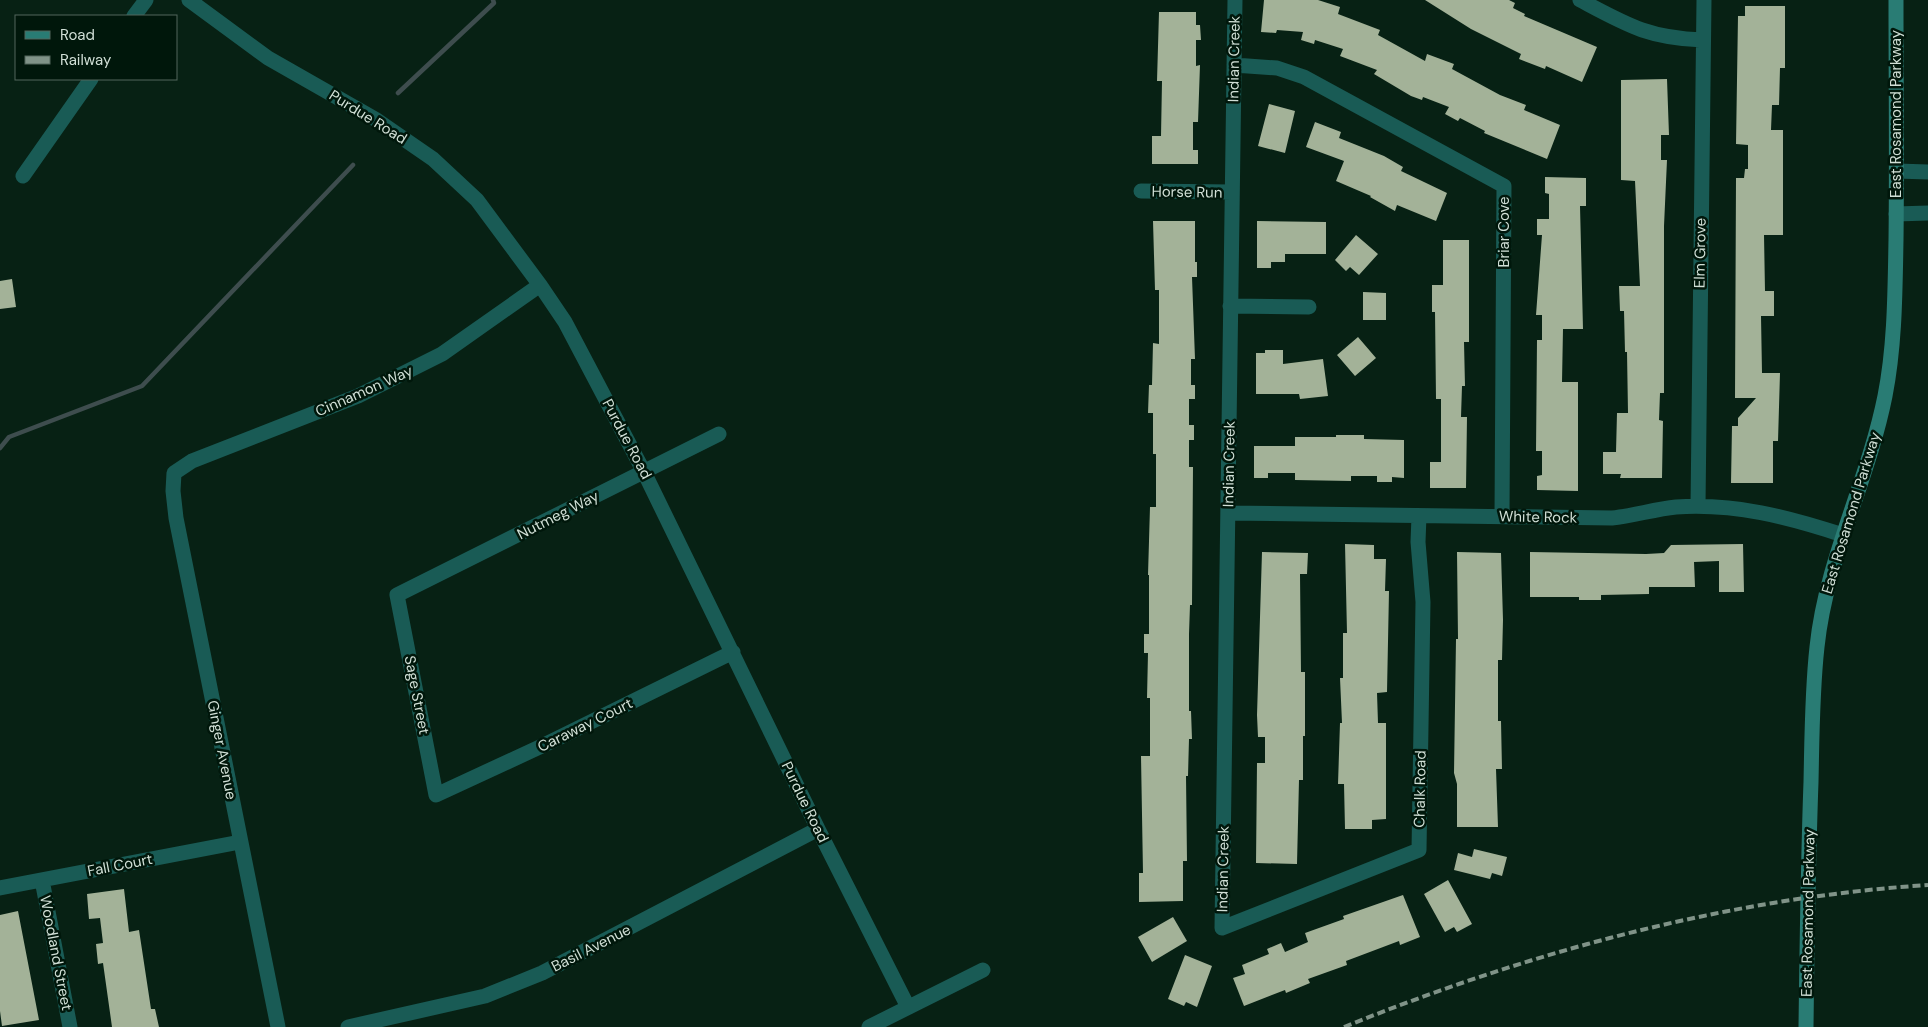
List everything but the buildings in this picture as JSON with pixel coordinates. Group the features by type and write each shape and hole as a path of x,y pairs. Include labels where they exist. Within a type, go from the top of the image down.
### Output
{"street":[{"path":"135,15 146,0"},
{"name":"Purdue Road","path":"189,0 268,58 375,119 433,159 477,200 540,285 565,322 644,472 818,829 908,1008"},
{"name":"Indian Creek","path":"1222,928 1235,0"},
{"path":"1580,0 1646,33 1677,39 1703,40"},
{"name":"Elm Grove","path":"1698,506 1704,0"},
{"name":"East Rosamond Parkway","path":"1806,1027 1814,680 1823,603 1843,535 1875,442 1886,393 1893,332 1896,214 1896,0"},
{"name":"Briar Cove","path":"1234,65 1277,68 1304,77 1504,186 1502,516"},
{"path":"23,176 90,80"},
{"path":"1896,171 1928,172"},
{"name":"Horse Run","path":"1141,190 1232,192"},
{"path":"1896,214 1928,213"},
{"name":"Cinnamon Way","path":"174,472 192,461 358,396 442,354 540,285"},
{"path":"1230,306 1309,307"},
{"name":"Nutmeg Way","path":"397,596 719,434"},
{"name":"Ginger Avenue","path":"174,472 172,491 176,518 278,1027"},
{"name":"White Rock","path":"1228,513 1612,518 1674,507 1698,506 1774,514 1843,535"},
{"name":"Chalk Road","path":"1222,928 1419,850 1423,602 1419,516"},
{"name":"Sage Street","path":"397,596 436,795"},
{"name":"Caraway Court","path":"436,795 544,745 733,652"},
{"name":"Basil Avenue","path":"348,1027 485,996 542,973 818,829"},
{"name":"Fall Court","path":"0,888 240,842"},
{"name":"Woodland Street","path":"42,880 70,1027"},
{"path":"869,1027 983,970"}],"waterway":[{"path":"398,93 494,3 493,0"},
{"path":"0,448 9,437 142,386 353,165"}],"railway":[{"path":"1344,1027 1485,975 1630,933 1778,902 1928,885"}]}
